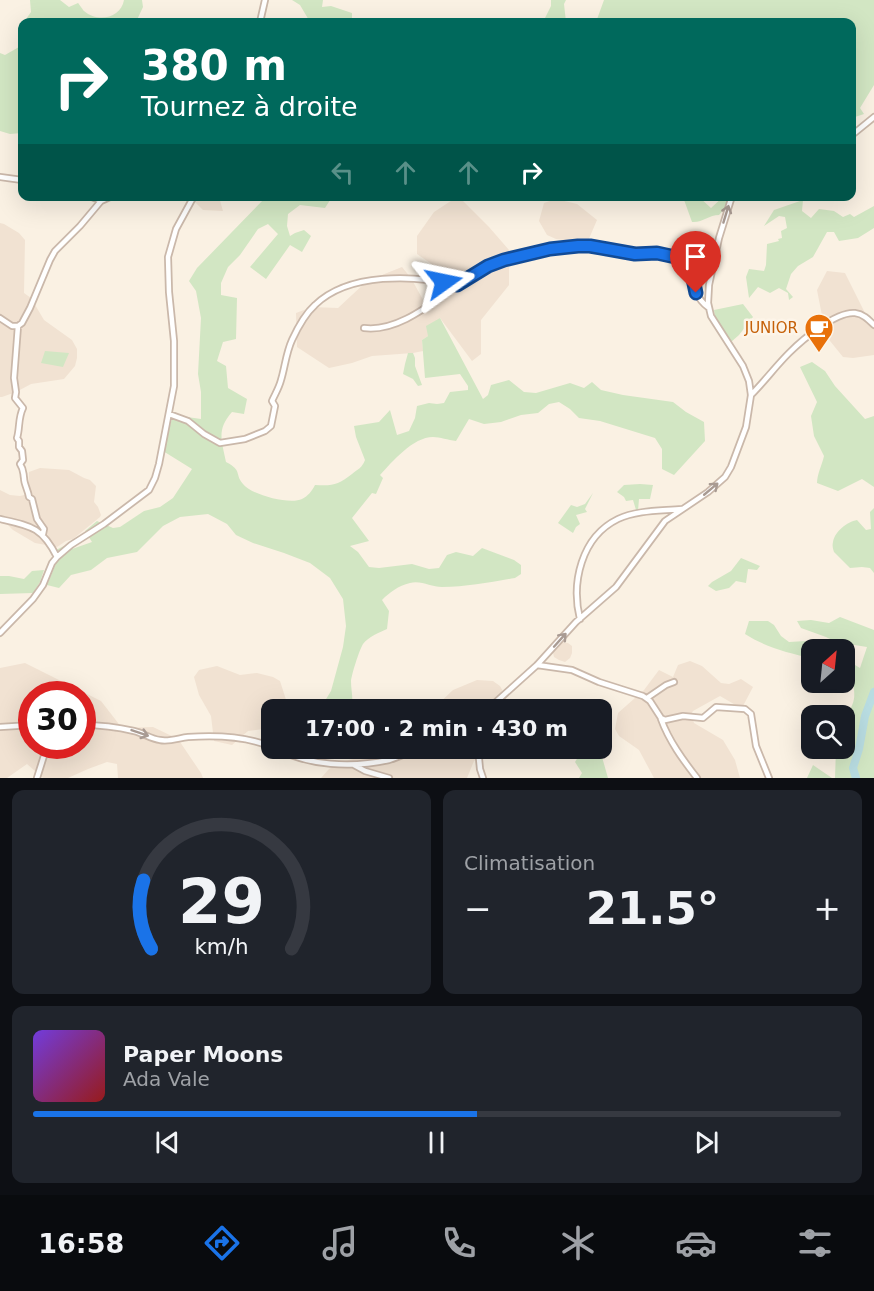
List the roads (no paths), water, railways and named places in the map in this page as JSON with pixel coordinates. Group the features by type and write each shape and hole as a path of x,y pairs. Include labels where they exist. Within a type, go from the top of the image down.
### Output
{"street":[{"path":"261,18 265,0"},
{"path":"856,132 874,117"},
{"path":"0,177 18,179"},
{"path":"43,534 44,529 37,519 29,497 24,470 20,464 22,451 16,438 23,408 15,398 14,378 18,327 30,308 55,250 80,226 101,201"},
{"path":"0,633 33,599 57,557 149,490 155,478 169,414 175,370 168,257 176,229 191,201"},
{"path":"499,699 580,619 616,587 669,517 708,492 729,471 735,459 743,438 751,395 742,366 715,324 709,308 708,291 719,238 730,201"},
{"path":"364,328 381,328 426,308 488,266 550,249 590,246 635,254 657,253 714,264"},
{"path":"689,260 697,297 709,308"},
{"path":"169,414 188,421 204,434 220,442 245,439 259,434 271,426 275,406 272,401 280,383 291,342 304,318 316,303 349,285 375,280 411,278 457,285"},
{"path":"751,395 789,353 832,319 856,313 865,316 874,325"},
{"path":"0,318 18,327"},
{"path":"580,619 576,591 580,569 587,549 599,533 608,525 627,516 652,511 682,509"},
{"path":"0,519 27,526 43,534 50,542 57,557"},
{"path":"537,664 572,670 647,698 661,718 683,759 697,778"},
{"path":"647,698 674,682"},
{"path":"661,718 665,720 683,716 703,718 713,708 721,706 749,710 756,746 769,778"},
{"path":"0,727 18,726"},
{"path":"96,726 135,731 167,741 188,737 225,737 261,743"},
{"path":"37,778 43,759"},
{"path":"304,759 325,764 354,765 392,759"},
{"path":"479,759 483,778"},
{"path":"354,765 389,778"}],"waterway":[{"path":"856,778 853,768 865,716 874,692"}],"place":[{"name":"JUNIOR","path":"819,354"}]}
